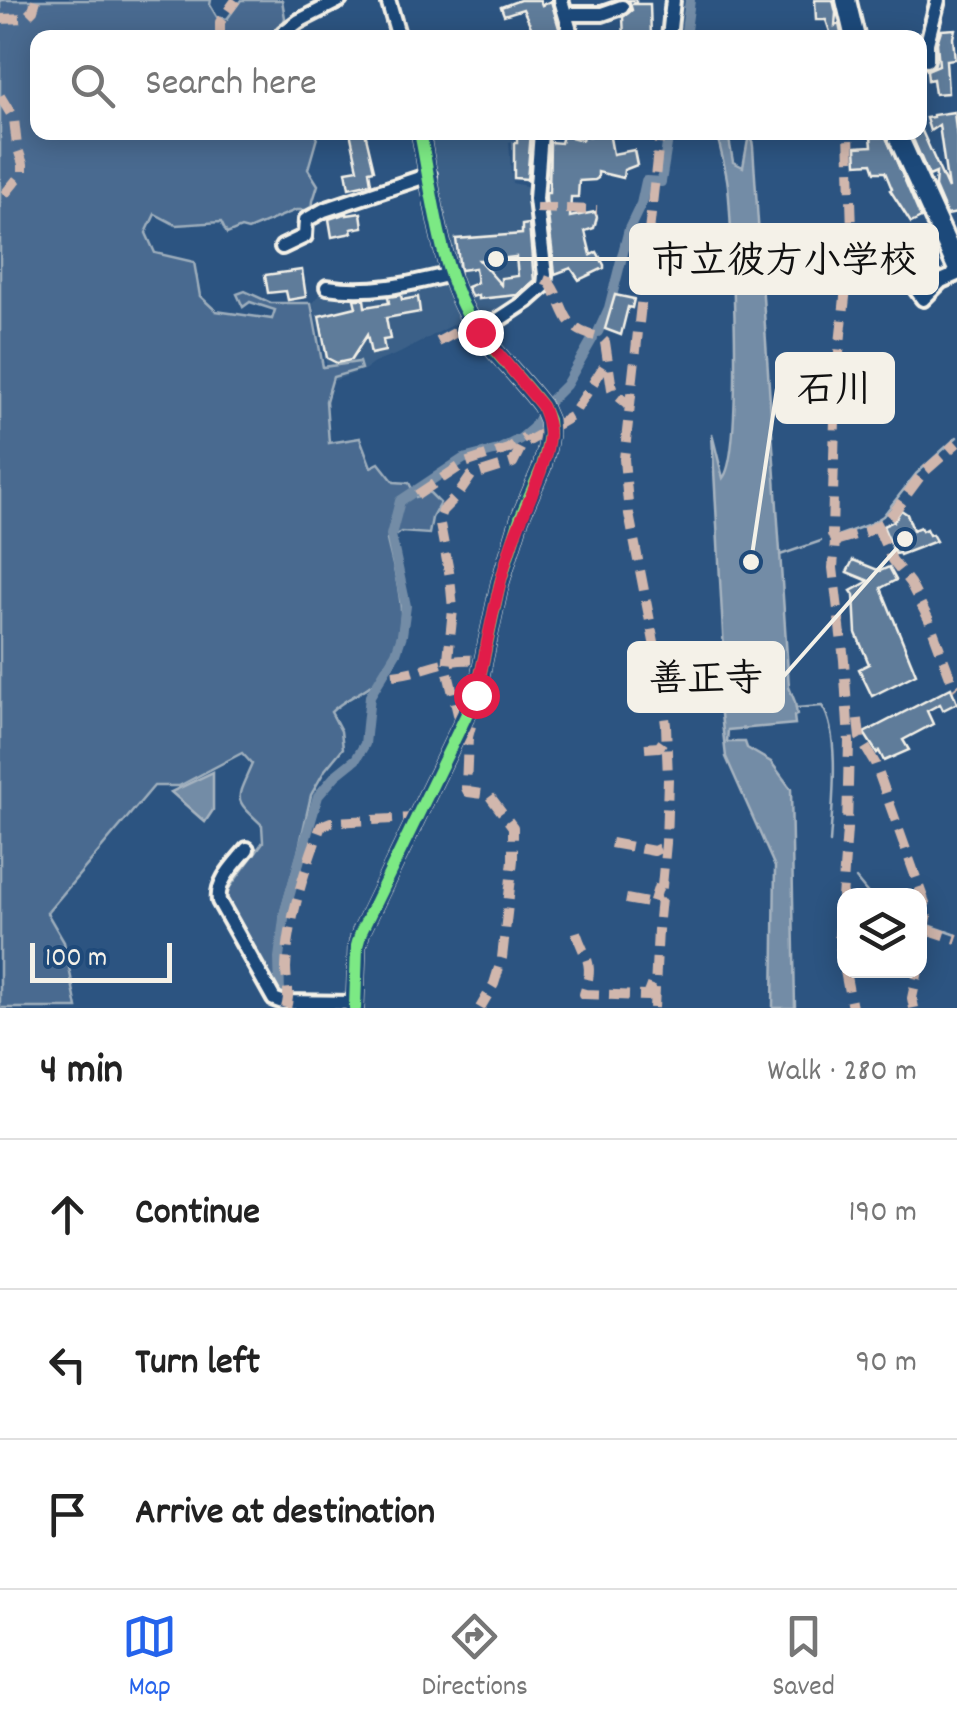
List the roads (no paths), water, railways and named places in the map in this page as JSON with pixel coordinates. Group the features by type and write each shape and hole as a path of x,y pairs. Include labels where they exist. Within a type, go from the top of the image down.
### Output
{"highway":[{"path":"846,0 853,30"},
{"path":"900,140 957,271"}],"street":[{"path":"288,30 340,0"},
{"path":"388,0 397,30"},
{"path":"561,0 570,30"},
{"path":"670,30 673,0"},
{"path":"927,60 927,43 938,0"},
{"path":"566,16 602,14 622,8"},
{"path":"247,849 222,882 219,901 274,999 355,1006 361,932 476,695 500,583 547,447 548,420 542,406 464,308 451,274 422,140"},
{"path":"480,332 544,286 536,199 540,140"},
{"path":"282,247 305,236 306,220 324,210 429,175"},
{"path":"908,278 923,299 957,271"},
{"path":"328,287 380,288 451,274"}],"waterway":[{"path":"686,30 690,0"},
{"path":"598,332 609,308 646,181 661,182 668,140"},
{"path":"547,404 566,385 593,338"},
{"path":"280,994 279,958 285,911 318,796 356,759 365,744 370,696 396,653 402,635 406,606 391,535 400,501 463,459 498,450 520,439 541,415"},
{"path":"840,535 883,516 916,474 957,437"},
{"path":"780,555 821,541"},
{"path":"796,708 822,706 828,718 834,772 830,843"},
{"path":"856,879 863,888"},
{"path":"927,924 957,935"}],"place":[{"name":"市立彼方小学校","path":"496,259"},
{"name":"善正寺","path":"905,539"},
{"name":"石川","path":"751,562"}]}
